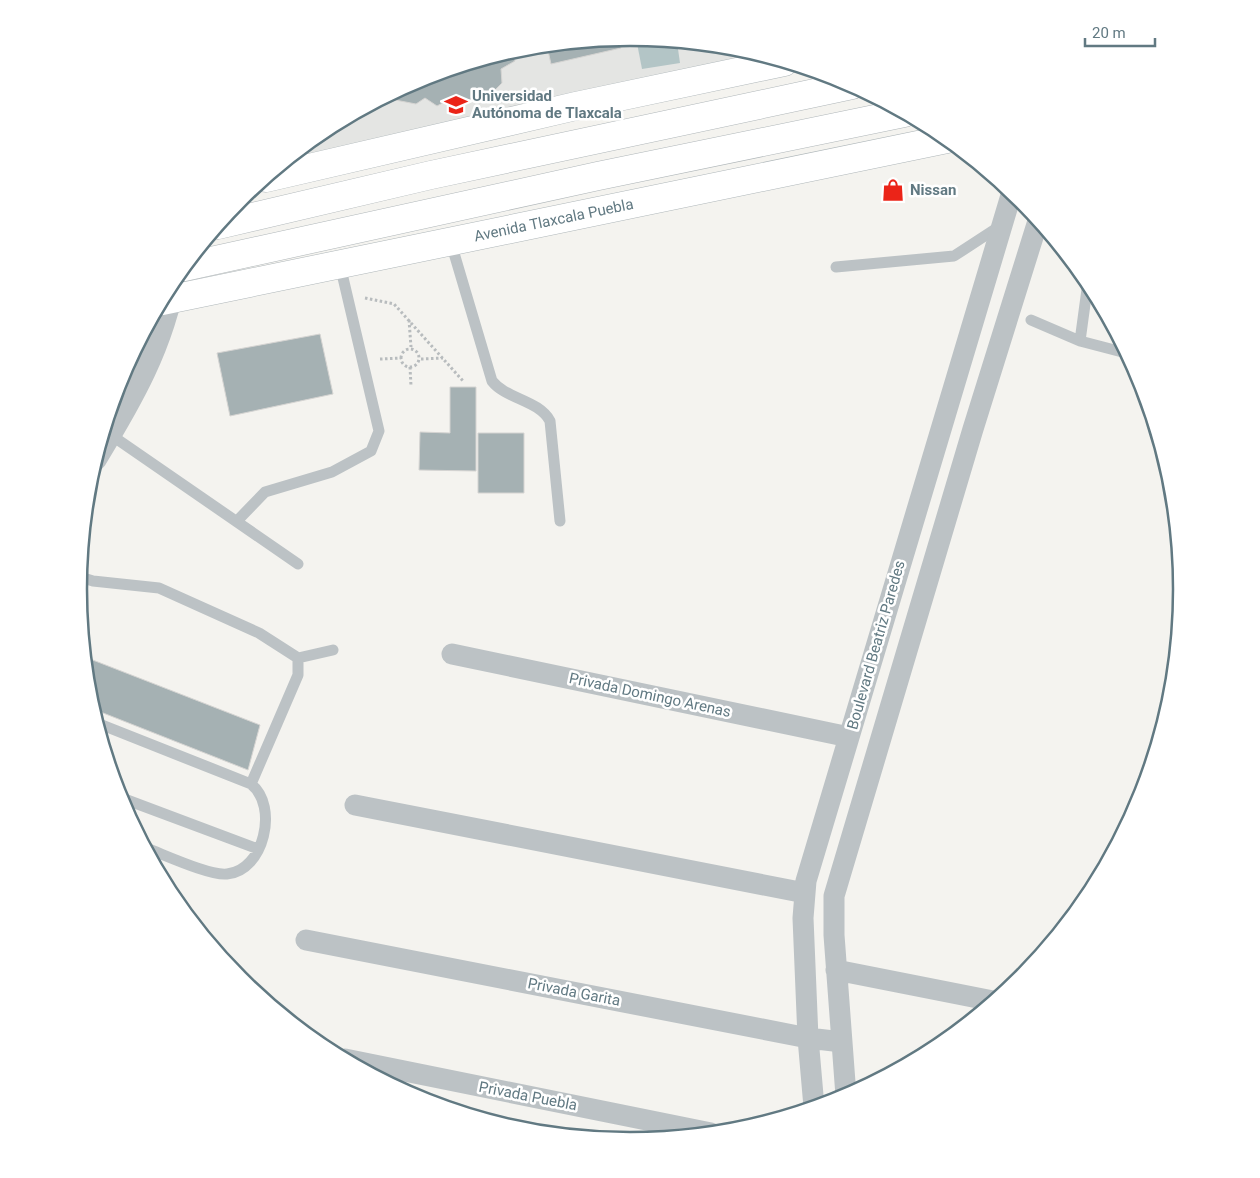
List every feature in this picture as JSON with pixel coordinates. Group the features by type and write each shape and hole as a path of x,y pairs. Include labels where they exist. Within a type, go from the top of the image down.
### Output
{"main road":[{"path":"279,175 576,106 770,65"},
{"path":"229,223 431,175 838,88"},
{"path":"195,265 618,172 894,115"},
{"name":"Avenida Tlaxcala Puebla","path":"177,291 340,265 936,141"}],"street":[{"name":"Boulevard Beatriz Paredes","path":"813,1099 808,1038 803,918 805,893 849,737 1009,200"},
{"name":"Boulevard Beatriz Paredes","path":"845,1087 836,970 834,896 973,428 1036,228"},
{"path":"109,438 144,378 162,331 167,307"},
{"name":"Privada Domingo Arenas","path":"452,654 849,737"},
{"path":"355,805 805,893"},
{"name":"Privada Garita","path":"306,940 808,1038 842,1042"},
{"path":"836,970 984,1000"},
{"name":"Privada Puebla","path":"367,1063 691,1128"}],"lane":[{"path":"836,267 954,256 1000,226"},
{"path":"451,243 492,381 499,388 542,411 550,421 560,521"},
{"path":"238,521 265,492 332,472 370,451 379,431 340,265"},
{"path":"1080,341 1087,297"},
{"path":"1031,320 1080,341 1118,351"},
{"path":"141,353 162,331"},
{"path":"111,435 298,564"},
{"path":"87,579 159,588 259,633 298,658 333,650"},
{"path":"251,784 298,675 298,658"},
{"path":"105,726 251,784 261,796 266,815 265,828 258,849 251,862 240,870 226,874 212,872 155,851"},
{"path":"131,801 258,849"}],"path":[{"path":"365,298 394,304 463,381"},
{"path":"409,320 410,347"},
{"path":"410,347 403,351 401,358 403,365 417,366 421,359"},
{"path":"410,347 417,351 421,359"},
{"path":"379,359 401,358"},
{"path":"421,359 443,358"},
{"path":"410,367 411,386"}],"shaded area":[{"name":"Universidad Autónoma de Tlaxcala","path":"630,46 701,51 747,60 300,158 328,138 390,102 456,75 524,57 595,47"},
{"path":"638,46 678,48 680,63 642,69"}],"building":[{"path":"621,46 621,48 551,64 549,53 595,47"},
{"path":"515,59 515,61 501,69 502,83 490,95 475,89 472,99 460,103 454,97 437,106 425,98 416,104 395,100 456,75"},
{"path":"320,334 333,394 230,416 217,353"},
{"path":"450,387 476,387 476,471 419,470 420,432 450,433"},
{"path":"478,433 524,433 524,493 478,493"},
{"path":"92,660 260,725 248,770 102,713"}],"place":[{"name":"Universidad Autónoma de Tlaxcala","path":"456,105"},
{"name":"Nissan","path":"893,190"}]}
